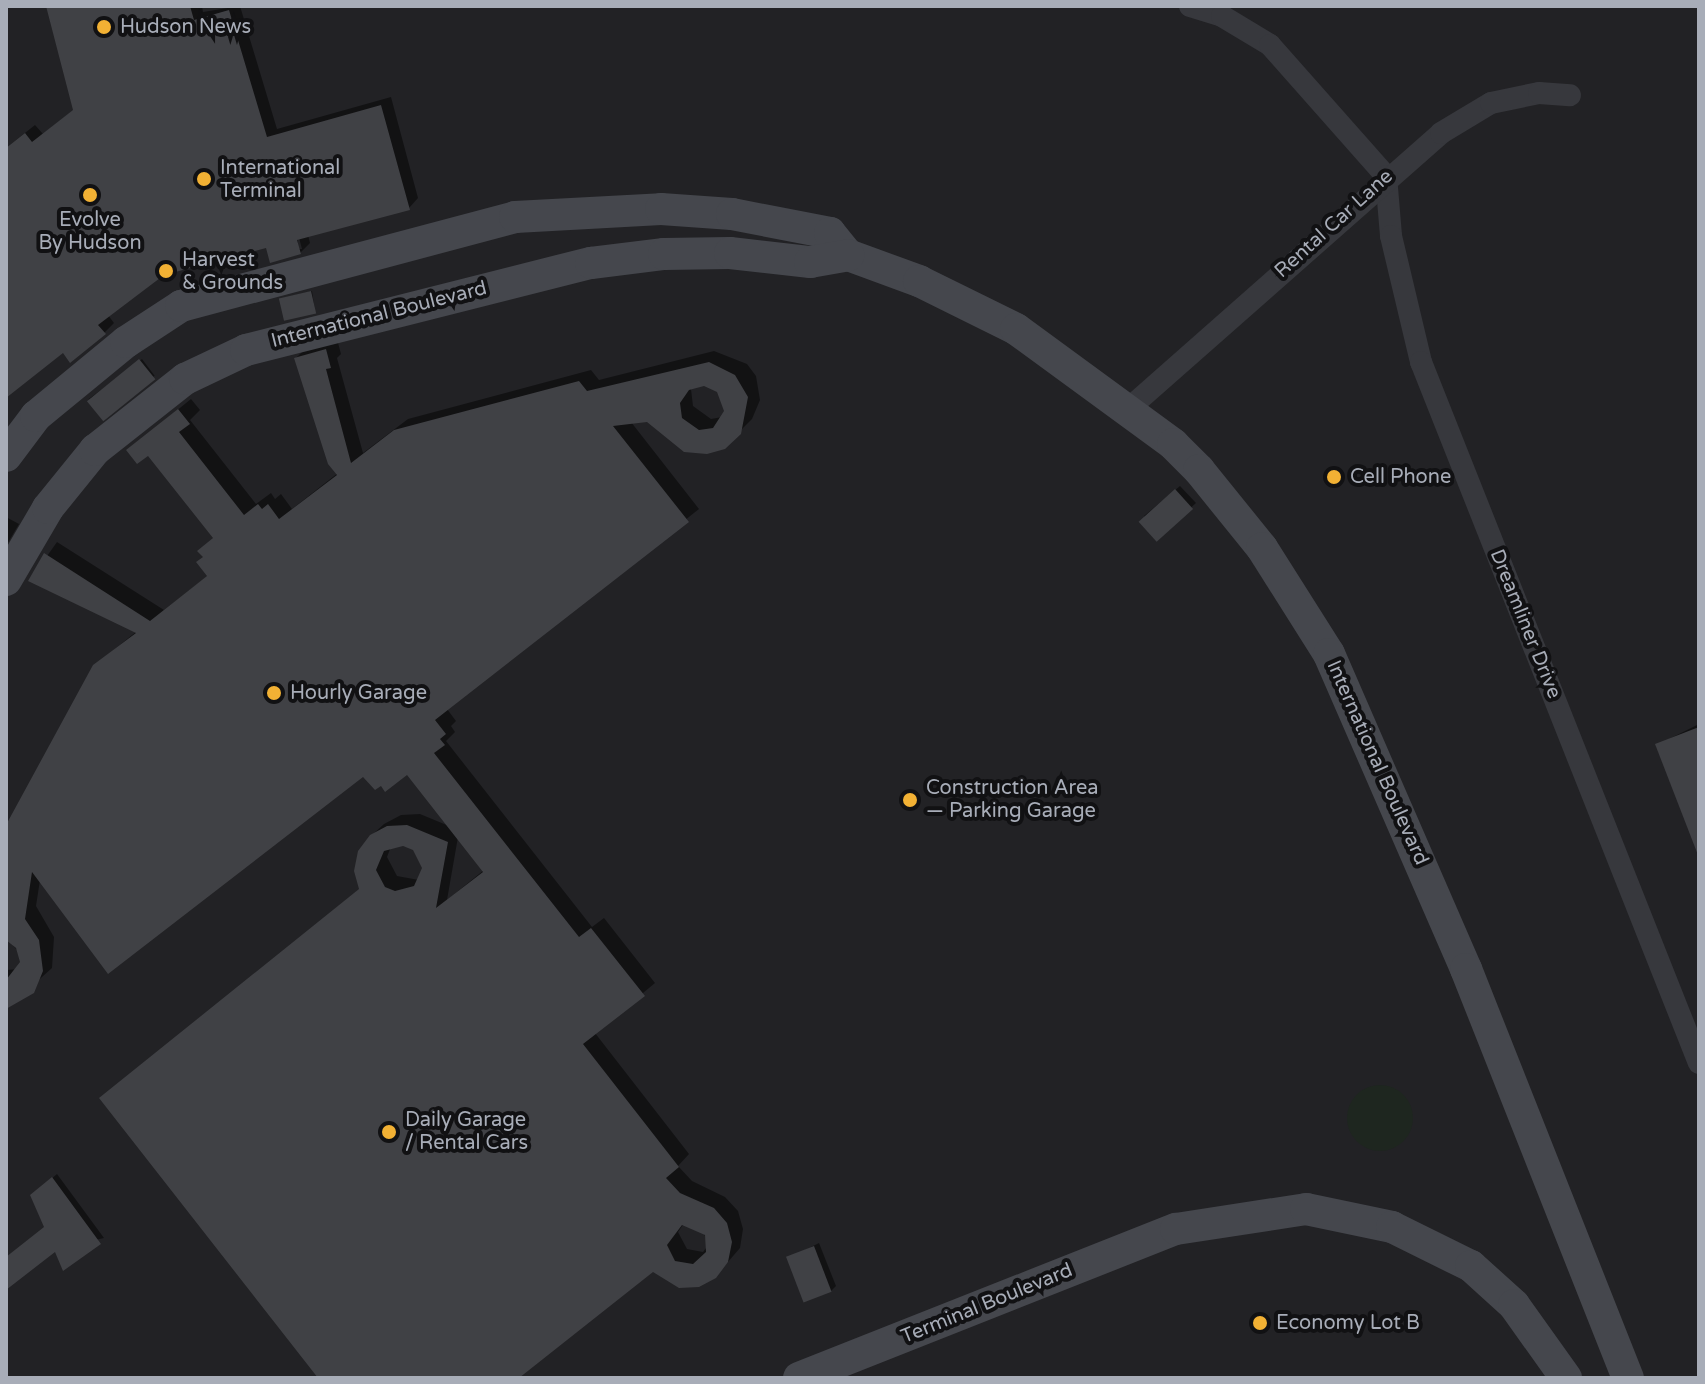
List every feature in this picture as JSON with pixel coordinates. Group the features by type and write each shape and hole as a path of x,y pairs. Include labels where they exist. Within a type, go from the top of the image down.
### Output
{"main road":[{"name":"International Boulevard","path":"6,456 36,416 126,342 181,306 486,223 594,209 695,210 830,233 848,255"},
{"name":"International Boulevard","path":"6,580 48,508 95,450 185,379 246,350 591,263 664,254 730,253 810,262 848,255 919,281 1016,329 1173,444 1235,512 1303,609 1350,692 1628,1378"},
{"name":"Terminal Boulevard","path":"799,1378 1176,1229 1306,1209 1364,1218 1418,1236 1493,1284 1532,1326 1566,1378"}],"street":[{"path":"1190,6 1222,16 1270,45 1386,176"},
{"name":"Rental Car Lane","path":"1126,411 1386,176 1441,133 1491,103 1539,93 1570,95"},
{"name":"Dreamliner Drive","path":"1386,176 1391,236 1421,362 1699,1063"}],"shaded area":[{"path":"6,6 1699,6 1699,1378 6,1378"},
{"path":"1374,1085 1386,1085 1398,1090 1408,1100 1413,1118 1411,1131 1398,1146 1386,1151 1374,1151 1362,1146 1352,1136 1347,1124 1347,1112 1352,1100 1362,1090"}],"building":[{"name":"International Terminal","path":"46,6 190,6 194,20 229,10 267,137 381,105 410,210 297,240 301,254 270,263 266,248 164,275 98,325 106,334 70,363 63,353 6,398 6,148 25,133 32,142 73,110"},
{"path":"311,291 316,313 284,321 279,298"},
{"path":"326,349 331,368 326,369 351,463 394,430 579,381 587,391 709,362 735,375 748,397 741,434 725,449 707,454 684,452 647,422 613,426 689,522 435,720 446,734 440,739 445,745 434,753 579,937 591,928 645,996 583,1044 679,1167 666,1178 680,1193 714,1208 727,1223 732,1242 728,1262 716,1278 699,1287 679,1288 653,1272 519,1378 318,1378 99,1098 359,889 354,871 358,851 370,835 387,826 407,825 448,842 436,908 483,872 407,775 385,792 381,786 375,790 363,777 108,974 32,872 25,919 39,940 43,971 34,993 6,1009 6,980 20,962 16,948 6,940 6,825 93,665 136,633 28,581 44,553 150,621 207,576 196,562 203,557 197,551 213,538 148,456 137,464 126,450 178,409 190,424 179,432 244,515 258,504 262,509 268,504 279,519 337,475 328,464 294,358","holes":["704,386 717,392 724,411 713,428 699,430 682,418 680,403 689,390","403,846 413,850 422,868 414,886 395,891 385,887 376,870 384,851","682,1225 705,1235 706,1252 693,1264 675,1261 667,1245"]},
{"path":"139,359 155,379 103,421 87,401"},
{"path":"1175,489 1193,509 1157,542 1139,522"},
{"path":"1699,727 1699,854 1698,855 1655,744"},
{"path":"52,1177 101,1244 63,1271 55,1252 6,1290 6,1257 44,1227 30,1195"},
{"path":"814,1246 832,1292 804,1302 786,1257"}],"place":[{"name":"Hudson News","path":"104,27"},
{"name":"International Terminal","path":"204,179"},
{"name":"Evolve By Hudson","path":"90,195"},
{"name":"Harvest & Grounds","path":"166,271"},
{"name":"Cell Phone","path":"1334,477"},
{"name":"Hourly Garage","path":"274,693"},
{"name":"Construction Area — Parking Garage","path":"910,800"},
{"name":"Daily Garage / Rental Cars","path":"389,1132"},
{"name":"Economy Lot B","path":"1260,1323"}]}
